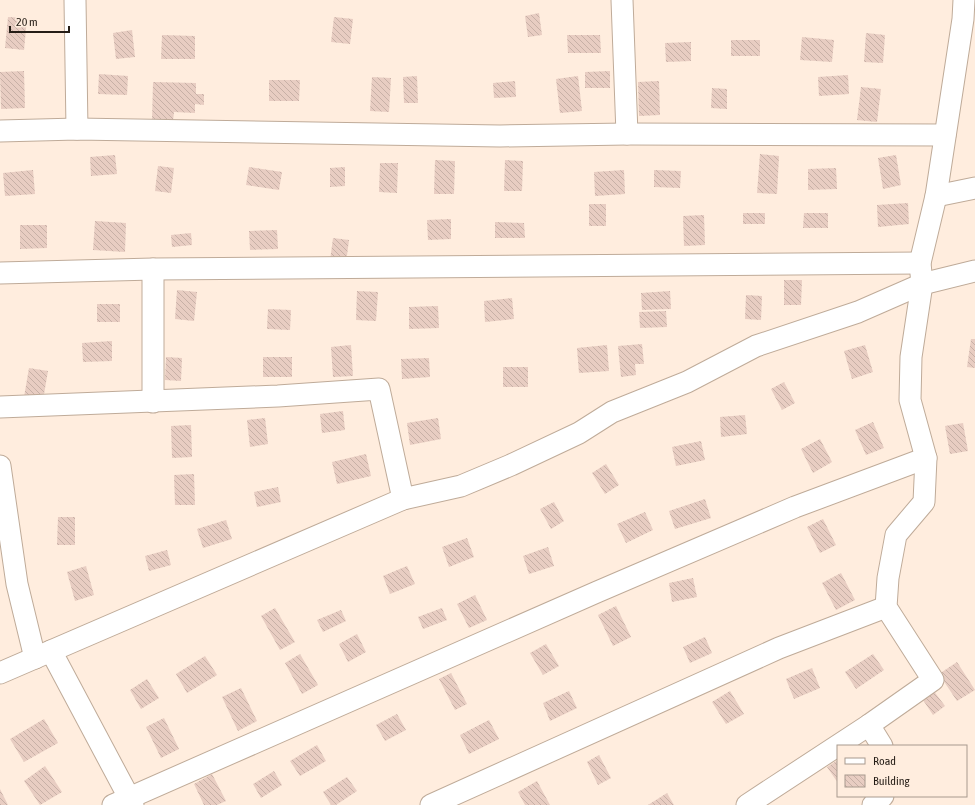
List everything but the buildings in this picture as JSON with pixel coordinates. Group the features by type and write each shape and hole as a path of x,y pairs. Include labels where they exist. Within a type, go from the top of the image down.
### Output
{"street":[{"path":"75,0 76,129"},
{"path":"622,0 627,134"},
{"path":"838,745 933,680 886,607 888,578 896,535 924,502 926,458 910,400 911,357 922,284 920,263 936,196 945,135 967,14"},
{"path":"0,131 76,129 500,136 627,134 945,135"},
{"path":"936,196 975,188"},
{"path":"0,273 153,269 920,263"},
{"path":"153,269 153,402"},
{"path":"0,673 404,499 461,486 511,465 579,433 612,412 687,382 756,346 858,312 922,284 975,271"},
{"path":"0,407 153,402 380,389 404,499"},
{"path":"0,466 17,584 43,654 125,802 597,592 795,507 926,458"},
{"path":"431,805 779,648 886,607"},
{"path":"869,725 881,745"},
{"path":"747,805 837,746"},
{"path":"873,805 882,797"}]}
